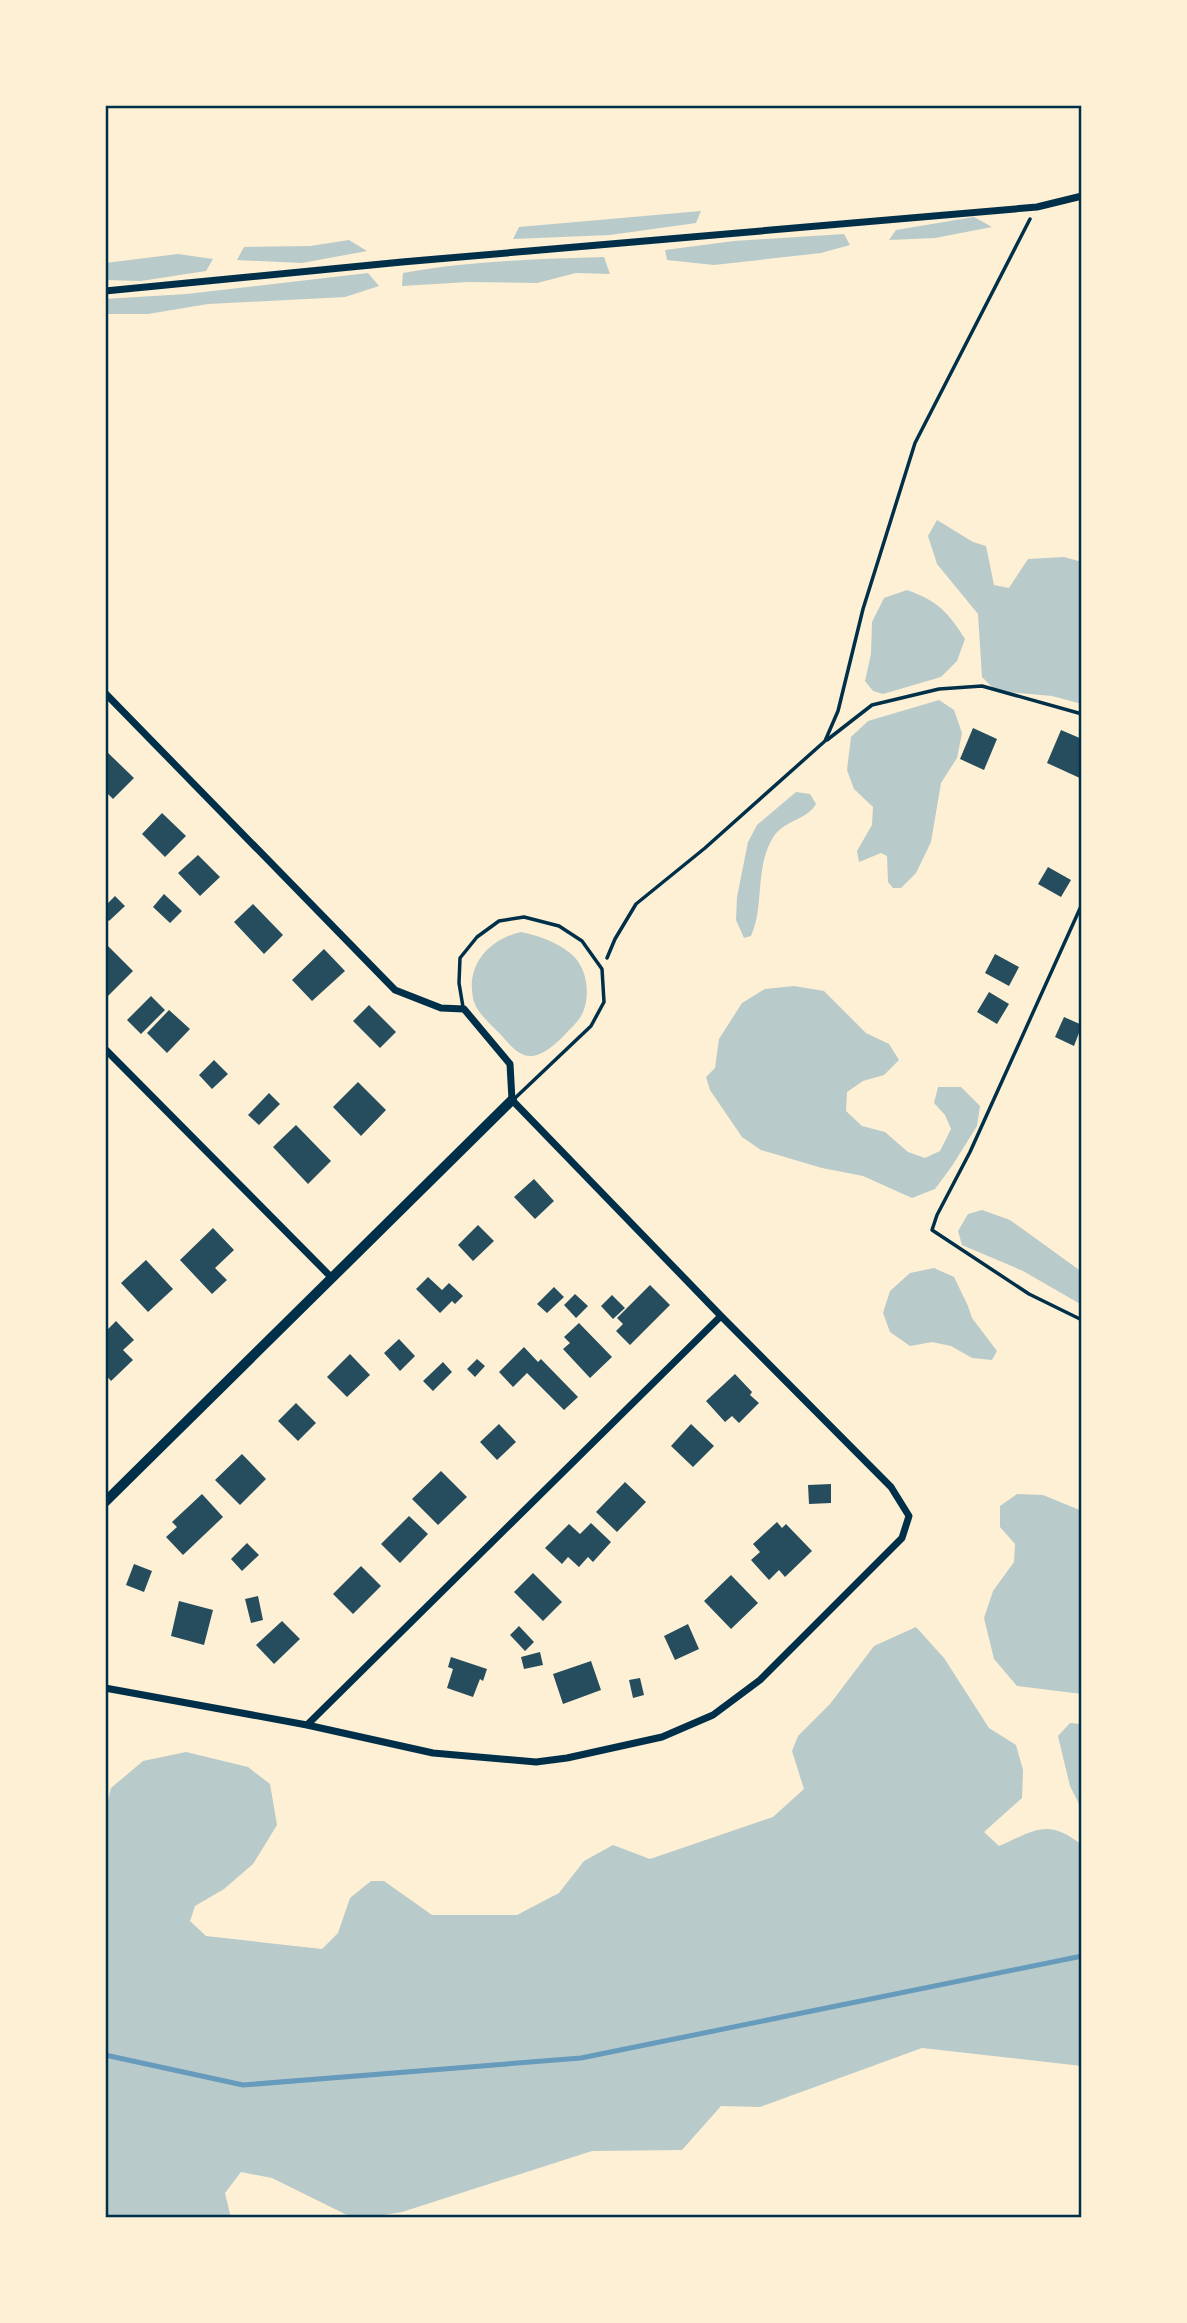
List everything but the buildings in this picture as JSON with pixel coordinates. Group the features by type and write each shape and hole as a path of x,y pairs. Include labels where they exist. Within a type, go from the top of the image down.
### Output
{"street":[{"path":"105,291 402,262 1037,207 1082,196"},
{"path":"105,693 395,990 441,1008 464,1009 510,1064 512,1100 721,1316 891,1486 909,1516 902,1538 760,1680 713,1715 662,1737 567,1758 536,1762 433,1753 307,1725 105,1688"},
{"path":"105,1049 331,1277"},
{"path":"105,1502 512,1100"},
{"path":"307,1725 721,1316"}],"lane":[{"path":"464,1009 459,983 460,958 477,937 499,921 524,917 559,926 582,941 601,969 604,1002 591,1026 512,1100"}],"path":[{"path":"825,741 838,711 863,609 915,443 1037,207"},
{"path":"601,969 636,904 705,848 825,741 872,705 939,689 982,686 1082,714"},
{"path":"1082,904 932,1230 1029,1294 1082,1320"}],"shaded area":[{"path":"701,211 696,223 610,235 513,239 519,227"},
{"path":"974,217 992,227 935,238 889,240 896,230"},
{"path":"844,234 850,245 821,253 714,265 667,260 665,250 734,241"},
{"path":"349,240 367,251 302,263 237,260 244,247 310,246"},
{"path":"178,254 213,259 206,271 141,281 105,280 105,263"},
{"path":"604,257 610,274 576,273 537,283 468,282 402,286 403,273 428,269 504,261"},
{"path":"368,273 379,286 345,297 208,304 148,314 105,314 105,299 186,294"},
{"path":"937,520 973,542 986,546 994,585 1009,588 1028,559 1064,557 1082,562 1082,704 1052,696 996,691 982,677 978,614 937,564 928,536"},
{"path":"907,590 941,608 965,639 957,661 941,677 883,694 873,691 865,681 871,654 872,622 884,598"},
{"path":"939,700 954,710 962,733 957,758 941,783 931,842 916,873 901,888 893,888 888,882 887,856 881,853 859,862 857,851 872,825 873,807 854,789 847,770 851,737 868,721"},
{"path":"796,792 810,794 816,804 807,814 784,826 774,836 764,860 755,924 751,936 744,938 736,920 737,897 748,842 757,825"},
{"path":"521,932 559,945 570,953 582,968 587,987 585,1007 575,1024 550,1048 532,1056 515,1050 477,1009 473,998 473,974 483,955 499,940"},
{"path":"794,986 824,991 866,1033 889,1044 899,1060 884,1075 863,1081 847,1092 846,1111 862,1126 885,1132 908,1152 925,1158 940,1151 951,1129 945,1115 934,1103 938,1087 961,1087 980,1106 977,1126 935,1189 912,1198 863,1176 822,1168 761,1150 742,1137 710,1090 706,1077 715,1068 719,1039 742,1003 765,989"},
{"path":"982,1210 1010,1220 1082,1272 1082,1305 1023,1271 962,1245 958,1231 968,1214"},
{"path":"934,1268 954,1277 972,1318 997,1351 992,1360 972,1358 951,1346 932,1342 910,1346 890,1332 883,1313 890,1291 910,1273"},
{"path":"1017,1494 1043,1495 1082,1511 1082,1694 1017,1686 994,1659 984,1618 993,1591 1014,1562 1015,1544 1000,1527 1000,1506"},
{"path":"916,1627 944,1658 989,1728 1016,1745 1023,1770 1022,1798 984,1832 999,1846 1041,1829 1059,1831 1082,1845 1082,2066 922,2048 760,2107 721,2106 682,2150 592,2151 402,2212 353,2218 272,2178 241,2172 225,2193 231,2218 105,2218 105,1812 111,1788 143,1761 186,1752 248,1767 270,1784 277,1825 253,1864 224,1889 195,1906 190,1921 206,1936 322,1949 338,1933 350,1898 371,1881 384,1881 432,1915 517,1915 559,1893 584,1861 613,1845 650,1859 773,1817 804,1789 792,1751 798,1736 830,1704 874,1646"},
{"path":"1070,1723 1082,1724 1082,1810 1070,1786 1058,1736"}],"waterway":[{"path":"105,2055 243,2085 581,2058 1082,1956"}]}
